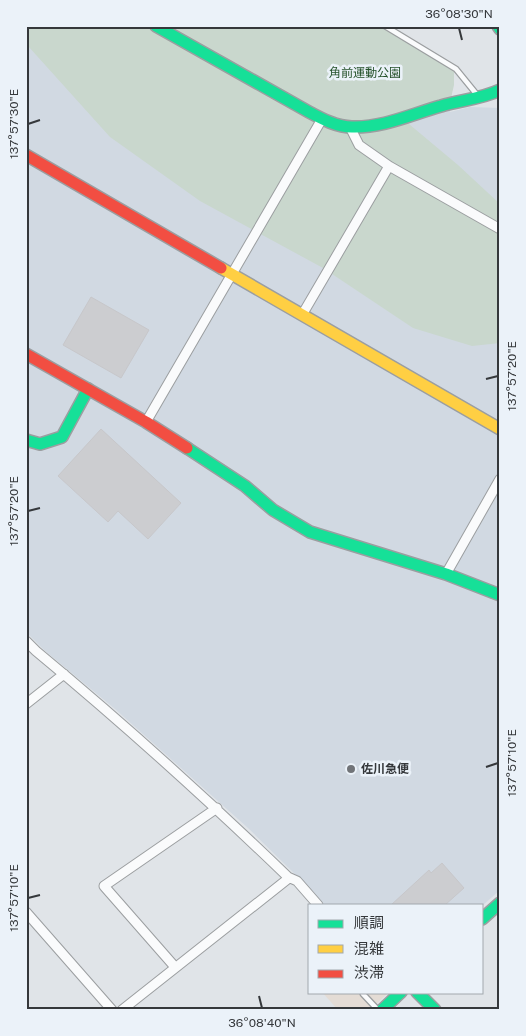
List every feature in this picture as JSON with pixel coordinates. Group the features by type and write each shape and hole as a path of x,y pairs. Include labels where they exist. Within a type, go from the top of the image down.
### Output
{"main road":[{"path":"156,26 322,119 350,127 372,125 426,112 451,103 479,98 500,90"},
{"path":"498,26 500,30"},
{"path":"26,155 500,428"},
{"path":"26,354 146,422 244,486 273,510 310,532 446,574 500,595"},
{"path":"26,441 40,444 62,437 88,389"},
{"path":"484,917 500,903"},
{"path":"382,1010 397,994"},
{"path":"418,994 435,1010"}],"street":[{"path":"146,422 322,119"},
{"path":"350,127 359,145 389,166 500,229"},
{"path":"302,315 389,166"},
{"path":"446,574 500,479"},
{"path":"26,641 36,652 113,716 217,808 290,878 297,881 317,904"},
{"path":"26,704 64,674"},
{"path":"175,967 104,886 217,808"},
{"path":"122,1010 290,878"},
{"path":"26,912 112,1010"}],"lane":[{"path":"385,26 456,69 479,98"},
{"path":"363,994 378,1010"}],"shaded area":[{"path":"26,26 379,26 454,71 450,112 470,107 500,108 500,890 484,904 322,904 300,879 248,828 115,709 44,650 26,632"},
{"path":"324,994 387,994 370,1010 338,1010"}],"green space":[{"name":"角前運動公園","path":"26,26 379,26 454,71 454,85 451,98 397,114 458,165 500,204 500,343 472,346 413,328 323,268 200,201 110,137 28,46"}],"building":[{"path":"91,297 149,330 121,378 63,345"},
{"path":"101,429 181,503 148,539 118,511 108,522 58,476"},
{"path":"442,863 464,888 446,904 392,904 429,870 431,873"}],"traffic: fast":[{"path":"156,26 309,112 341,126 364,127 386,123 500,90"},
{"path":"26,440 40,444 62,437 88,389"},
{"path":"187,448 245,486 273,510 310,532 446,574 500,595"},
{"path":"484,917 500,903"},
{"path":"382,1010 399,994"},
{"path":"419,994 435,1010"}],"traffic: slow":[{"path":"221,268 500,429"}],"traffic: jam":[{"path":"26,155 221,268"},
{"path":"26,354 146,422 187,448"}],"place":[{"name":"佐川急便","path":"351,769"}]}
